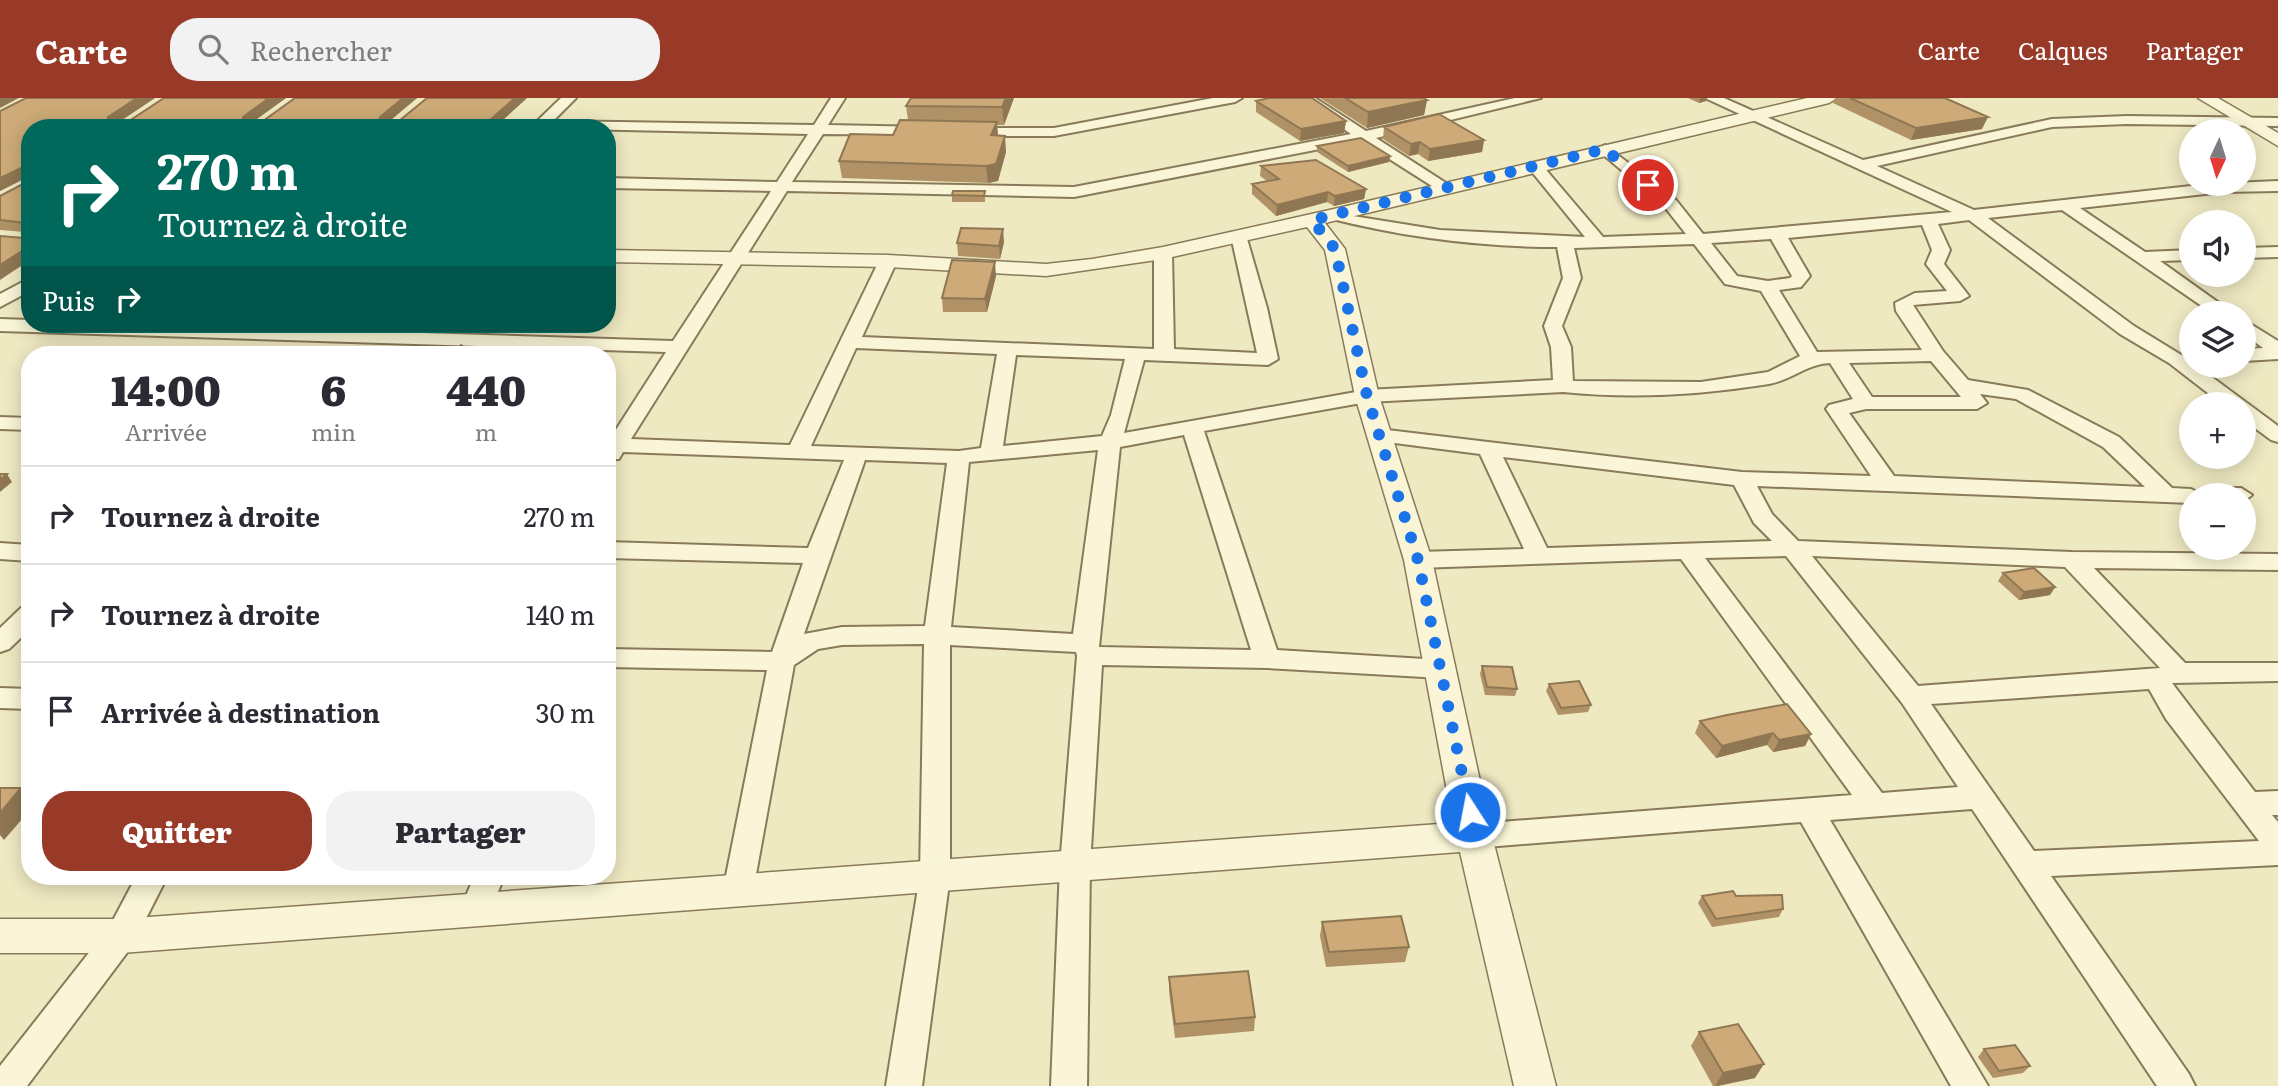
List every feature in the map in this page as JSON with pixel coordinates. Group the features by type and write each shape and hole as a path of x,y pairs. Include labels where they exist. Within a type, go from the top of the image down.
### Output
{"street":[{"path":"546,119 569,98"},
{"path":"616,442 838,98"},
{"path":"616,127 1054,132 1235,98"},
{"path":"1306,98 1443,188"},
{"path":"616,183 1074,192 1364,136 1534,98"},
{"path":"1712,98 1974,216 2127,330 2179,357"},
{"path":"616,256 888,261 1046,270 1163,253 1323,218 1829,98"},
{"path":"2206,98 2240,119"},
{"path":"1862,166 2052,123 2179,121"},
{"path":"2256,122 2278,122"},
{"path":"2256,128 2278,141"},
{"path":"1605,149 1670,203 1731,280 1744,285 1795,284 1801,276 1777,233"},
{"path":"1536,167 1599,243"},
{"path":"1323,218 1387,228 1565,245 1777,233 1974,216 2223,187 2278,186"},
{"path":"2064,204 2206,301"},
{"path":"1323,218 1335,249 1367,396 1418,560 1474,836 1535,1086 1527,1086"},
{"path":"1888,483 1854,439 1836,409 1867,403 1977,402 1936,355 1905,311 1904,303 1915,298 1960,296 1935,264 1941,250 1928,220"},
{"path":"851,342 1007,351 1268,359 1239,236"},
{"path":"1563,386 1561,347 1553,326 1573,287 1572,261 1565,245"},
{"path":"2256,253 2278,252"},
{"path":"1163,253 1164,354"},
{"path":"2141,257 2179,255"},
{"path":"798,451 888,261"},
{"path":"1768,286 1787,323 1811,358"},
{"path":"0,302 21,289"},
{"path":"0,325 21,325"},
{"path":"308,346 322,333"},
{"path":"404,333 679,347"},
{"path":"2256,335 2278,351"},
{"path":"991,454 1007,351"},
{"path":"2256,354 2278,351"},
{"path":"1069,1086 1075,866 1088,650 1110,442 1121,415 1136,353"},
{"path":"616,449 798,451 959,457 1110,442 1367,396 1563,386 1593,389 1701,388 1773,377 1811,358 1834,355 1936,355"},
{"path":"1834,355 1867,403"},
{"path":"2205,378 2221,392"},
{"path":"1963,385 2010,390 2111,442 2166,495"},
{"path":"2256,419 2278,436"},
{"path":"0,423 21,424"},
{"path":"1192,427 1267,659"},
{"path":"1379,435 1742,479 2179,496"},
{"path":"1489,449 1539,556"},
{"path":"738,891 782,661 817,556 857,453"},
{"path":"904,1086 935,876 937,635 959,457"},
{"path":"1742,479 1762,518 1792,548 1911,696 2177,1086"},
{"path":"1418,560 1792,548 2072,560 2278,562"},
{"path":"616,550 817,556"},
{"path":"0,551 21,552"},
{"path":"1688,552 1875,805"},
{"path":"2072,560 2173,665 2165,676"},
{"path":"0,643 21,623"},
{"path":"616,657 782,661 811,641 842,636 937,635 1088,650 1441,669"},
{"path":"1911,696 2165,676 2278,672"},
{"path":"2165,676 2176,712 2278,844"},
{"path":"0,698 21,699"},
{"path":"0,936 121,936 482,893 738,891 1981,797"},
{"path":"2247,804 2278,803"},
{"path":"1810,812 1970,1086"},
{"path":"2027,864 2278,853"},
{"path":"6,1086 121,936 148,885"}],"building":[{"path":"26,98 137,98 108,119 21,119 21,168 0,178 0,111"},
{"path":"164,98 269,98 243,117 132,119"},
{"path":"295,98 403,98 380,117 266,119"},
{"path":"427,98 515,98 491,119 401,119"},
{"path":"911,98 1006,98 1002,107 906,106"},
{"path":"1269,98 1312,98 1346,121 1301,129 1256,101"},
{"path":"1345,98 1423,98 1427,100 1368,112"},
{"path":"1850,98 1945,98 1988,117 1916,128"},
{"path":"1439,114 1484,140 1430,149 1420,142 1411,144 1384,127"},
{"path":"900,120 997,122 991,135 1005,136 996,164 986,166 839,161 850,134 893,135"},
{"path":"1361,138 1390,156 1348,166 1317,146"},
{"path":"1316,160 1366,189 1335,196 1328,192 1277,205 1252,184 1279,179 1261,166"},
{"path":"21,185 21,222 0,220 0,196"},
{"path":"953,191 985,191 984,196 952,195"},
{"path":"961,228 1003,229 999,246 957,243"},
{"path":"0,236 21,238 21,252 0,265"},
{"path":"952,260 995,262 985,299 942,298"},
{"path":"2034,568 2055,587 2024,592 2003,573"},
{"path":"1482,666 1512,667 1517,689 1487,687"},
{"path":"1579,681 1591,705 1561,708 1549,684"},
{"path":"1787,704 1811,734 1779,740 1773,733 1722,746 1700,721 1727,715"},
{"path":"0,788 21,788 0,813"},
{"path":"1733,891 1736,896 1782,895 1783,909 1716,919 1702,896"},
{"path":"1401,916 1409,947 1329,952 1322,922"},
{"path":"1248,971 1255,1017 1175,1024 1169,977"},
{"path":"1738,1024 1764,1064 1723,1073 1699,1032"},
{"path":"2015,1045 2030,1066 1999,1071 1984,1049"}],"route":[{"path":"1470,812 1418,560 1367,396 1340,284 1335,249 1312,220 1605,149 1648,185"}]}
